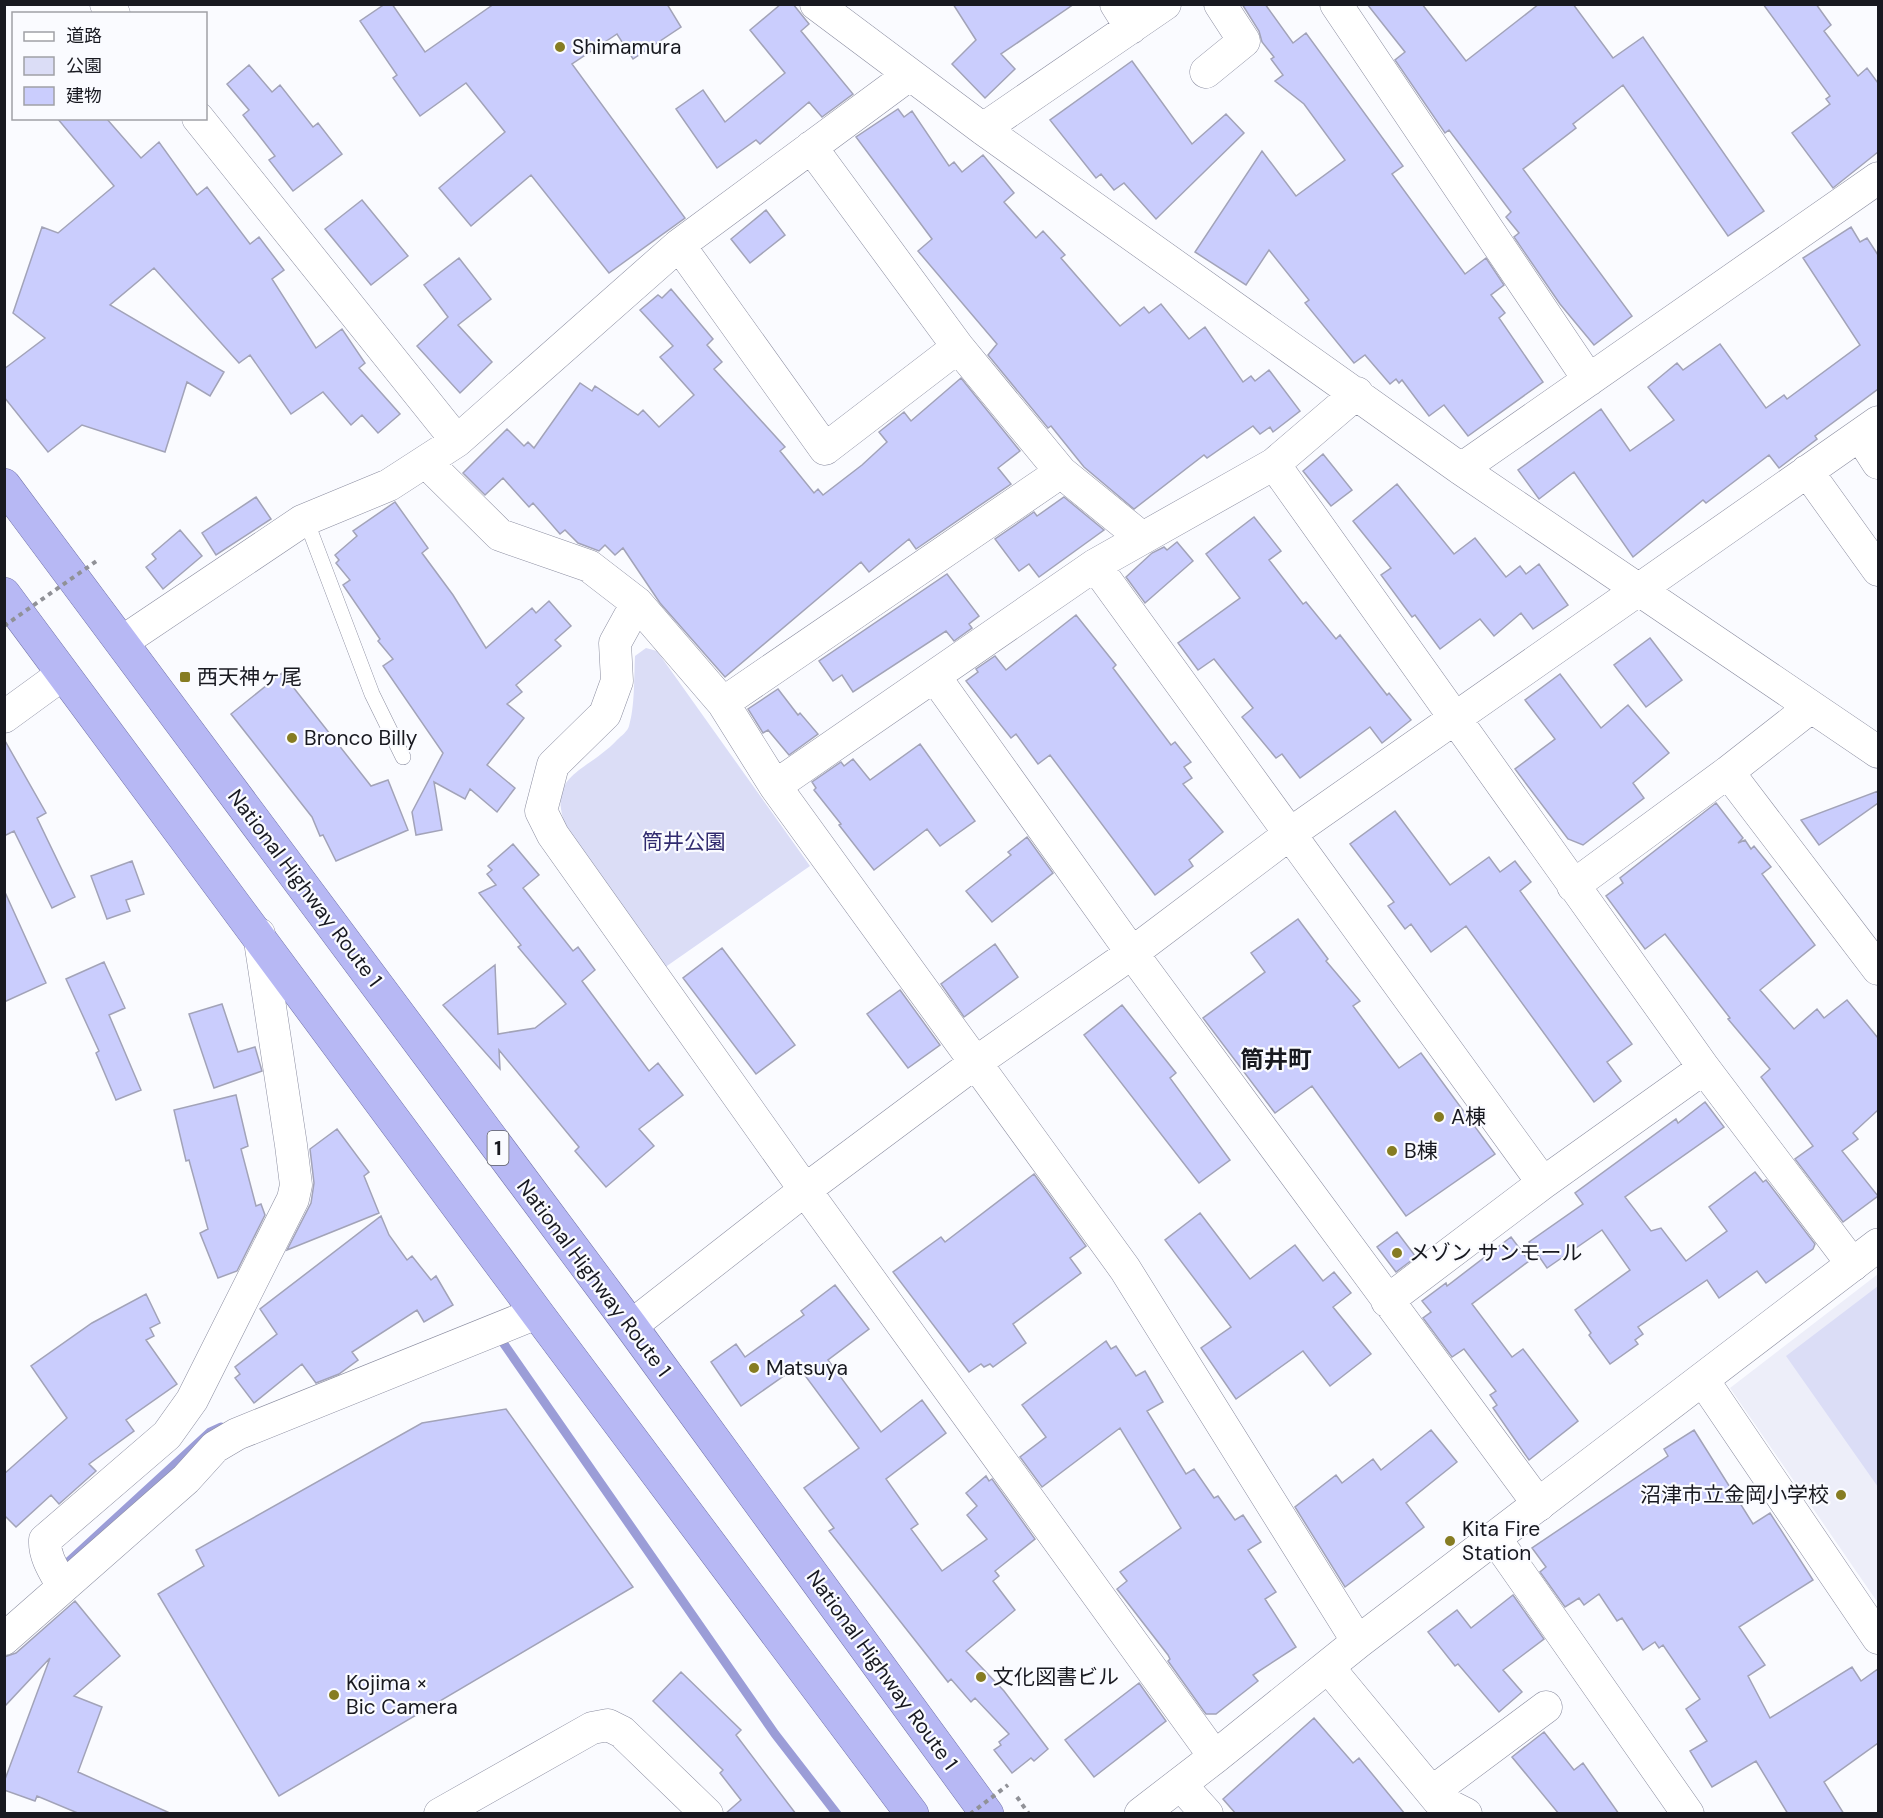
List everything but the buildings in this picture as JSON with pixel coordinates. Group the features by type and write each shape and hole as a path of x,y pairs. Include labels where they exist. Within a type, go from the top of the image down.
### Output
{"highway":[{"name":"National Highway Route 1","path":"4,485 631,1326 987,1814"},
{"path":"4,594 912,1814"}],"street":[{"path":"816,4 983,129 1461,469 1878,752"},
{"path":"983,129 1124,16 1165,4"},
{"path":"1206,72 1244,41 1220,4"},
{"path":"1336,4 1590,380"},
{"path":"122,642 306,520 389,485 427,463 457,441 679,245 909,75"},
{"path":"200,120 457,441"},
{"path":"811,147 958,347 1061,472 1141,537"},
{"path":"1461,469 1878,178"},
{"path":"679,245 825,449 958,347"},
{"path":"775,786 1095,565 1274,464 1356,393"},
{"path":"631,1326 805,1190 975,1063 1132,953 1291,833 1869,429 1878,463"},
{"path":"427,463 500,535 589,566 638,603 723,703 775,786 1125,1269 1358,1642"},
{"path":"1274,464 1704,1068 1852,1265"},
{"path":"1807,471 1878,570"},
{"path":"723,703 1061,472"},
{"path":"1095,565 1544,1184"},
{"path":"638,603 615,643 617,681 605,714 552,765 541,811 560,845 805,1190 1215,1757"},
{"path":"4,717 63,674"},
{"path":"935,677 1132,953 1539,1505"},
{"path":"1573,886 1728,772 1811,706"},
{"path":"1728,772 1878,969"},
{"path":"63,1587 44,1549 45,1540 167,1435 192,1400 292,1199 296,1185 259,934"},
{"path":"1387,1301 1704,1068"},
{"path":"1141,1814 1358,1642 1878,1245"},
{"path":"4,1639 186,1479 215,1447 237,1434 537,1313"},
{"path":"1703,1380 1878,1638"},
{"path":"1495,1538 1688,1814"},
{"path":"1328,1667 1438,1800 1466,1814"},
{"path":"1432,1792 1546,1707"},
{"path":"440,1814 592,1728 608,1725 622,1732 707,1814"},
{"path":"1180,1784 1208,1814"}],"lane":[{"path":"306,520 372,694 403,757"}],"path":[{"path":"4,626 98,560"},
{"path":"970,1814 1008,1785"}],"shaded area":[{"name":"沼津市立金岡小学校","path":"1878,1274 1878,1603 1730,1388"}],"green space":[{"name":"筒井公園","path":"646,648 657,651 810,866 664,968 569,834 562,814 561,799 564,787 571,777 605,751 628,728 633,701 635,656"},
{"path":"1878,1286 1878,1487 1786,1356"}],"waterway":[{"path":"497,1334 775,1734 837,1814"},
{"path":"66,1564 210,1432 221,1427"}],"place":[{"name":"Shimamura","path":"560,47"},
{"name":"西天神ヶ尾","path":"185,677"},
{"name":"Bronco Billy","path":"292,738"},
{"name":"A棟","path":"1439,1117"},
{"name":"B棟","path":"1392,1151"},
{"name":"メゾン サンモール","path":"1397,1253"},
{"name":"Matsuya","path":"754,1368"},
{"name":"沼津市立金岡小学校","path":"1841,1495"},
{"name":"Kita Fire Station","path":"1450,1541"},
{"name":"文化図書ビル","path":"981,1677"},
{"name":"Kojima × Bic Camera","path":"334,1695"}],"district":[{"name":"筒井町","path":"1276,1059"}]}
